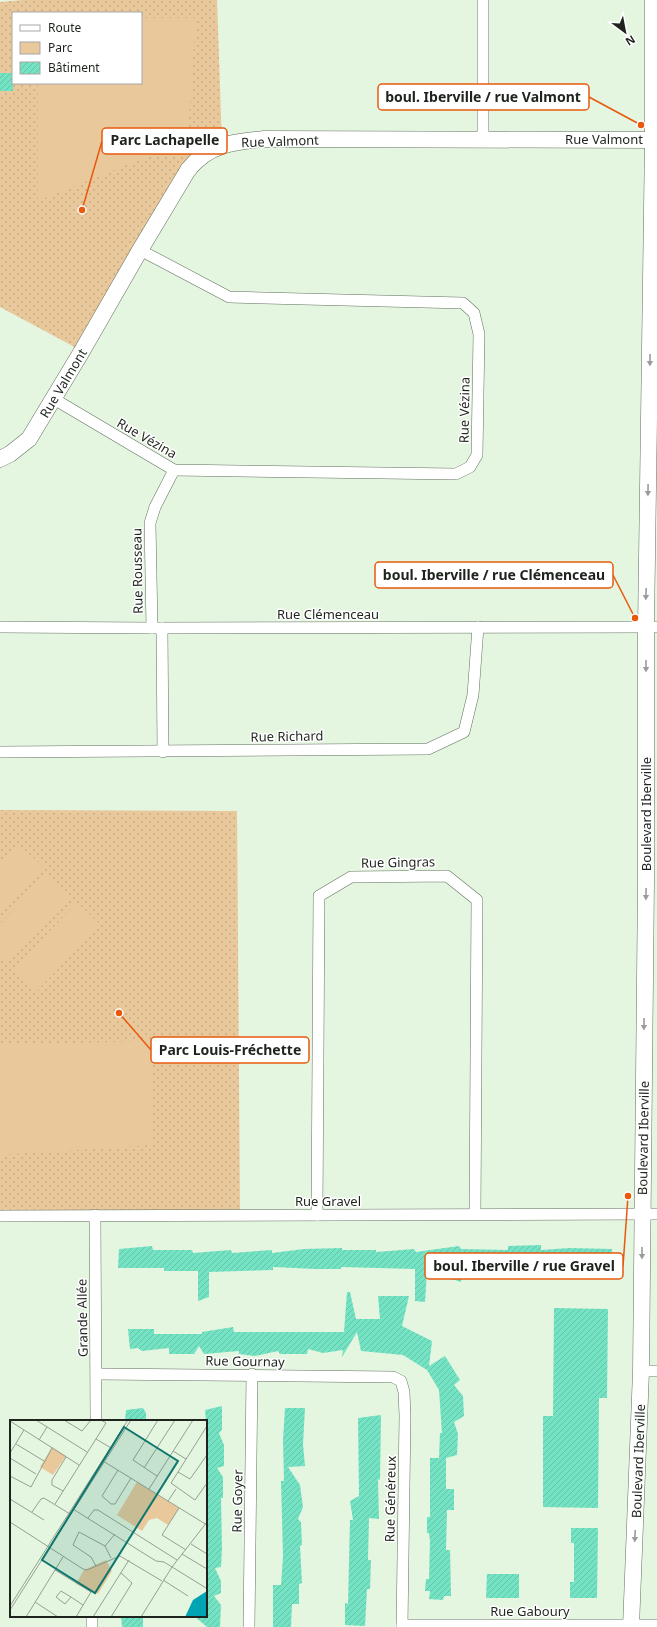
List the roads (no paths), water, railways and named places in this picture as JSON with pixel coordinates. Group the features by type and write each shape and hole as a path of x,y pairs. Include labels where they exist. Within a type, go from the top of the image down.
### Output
{"street":[{"path":"483,0 483,138"},
{"name":"Boulevard Iberville","path":"631,1626 649,1371 650,1214 646,881 652,561 655,140 653,0"},
{"name":"Rue Valmont","path":"0,459 10,454 29,439 54,399 140,250 196,160 208,151 222,145 264,139 483,138 655,140"},
{"name":"Rue Vézina","path":"54,399 174,470 456,474 470,467 477,455 479,334 474,313 463,303 229,297 140,250"},
{"name":"Rue Rousseau","path":"163,752 150,523 155,506 174,470"},
{"name":"Rue Clémenceau","path":"0,627 651,627"},
{"name":"Rue Richard","path":"0,752 428,749 464,732 473,695 478,627"},
{"name":"Rue Gingras","path":"317,1215 320,896 351,877 447,876 477,900 475,1214"},
{"name":"Rue Gravel","path":"0,1216 650,1214"},
{"name":"Grande Allée","path":"95,1215 97,1374 96,1420"},
{"name":"Rue Gournay","path":"97,1374 252,1374 393,1377"},
{"name":"Rue Goyer","path":"249,1627 252,1374"},
{"name":"Rue Généreux","path":"393,1377 401,1381 404,1392 405,1416 402,1626"},
{"name":"Rue Gaboury","path":"402,1626 657,1625"}],"place":[{"name":"boul. Iberville / rue Valmont","path":"641,125"},
{"name":"Parc Lachapelle","path":"82,210"},
{"name":"boul. Iberville / rue Clémenceau","path":"635,618"},
{"name":"Parc Louis-Fréchette","path":"119,1013"},
{"name":"boul. Iberville / rue Gravel","path":"628,1196"}]}
